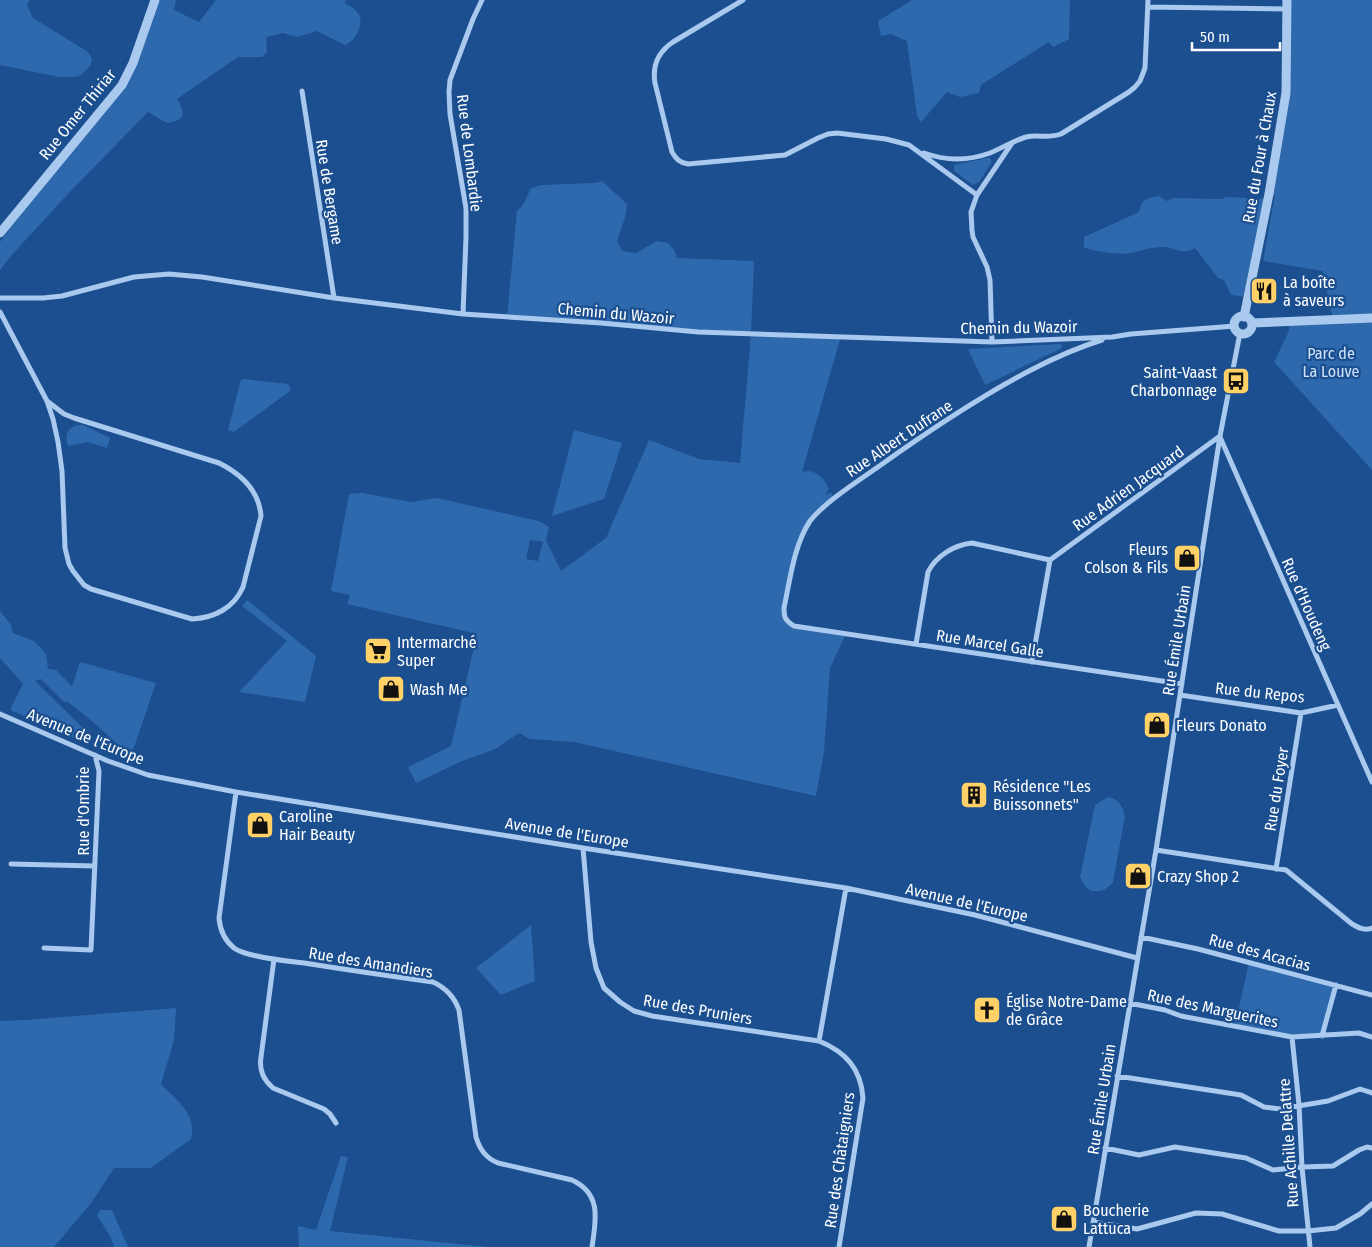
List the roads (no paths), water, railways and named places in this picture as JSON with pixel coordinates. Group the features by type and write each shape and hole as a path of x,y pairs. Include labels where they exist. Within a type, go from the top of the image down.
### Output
{"street":[{"name":"Rue Omer Thiriar","path":"0,233 122,85 134,63 155,0"},
{"name":"Rue de Lombardie","path":"463,314 466,215 450,114 449,92 450,80 482,0"},
{"path":"743,0 664,48 655,65 654,76 672,152 682,164 777,157 792,152 828,134 837,133 886,139 909,145 977,195"},
{"path":"919,151 937,158 956,160 982,155 1026,137 1054,137 1135,87 1145,68 1148,0"},
{"path":"1148,8 1288,5"},
{"name":"Rue du Four à Chaux","path":"1244,317 1286,93 1288,5"},
{"name":"Rue de Bergame","path":"302,91 334,298"},
{"path":"992,342 989,274 973,237 972,212 977,195 1012,143"},
{"name":"Chemin du Wazoir","path":"0,298 62,296 134,278 169,274 202,277 334,298 463,314 601,323 698,332 992,342 1238,330"},
{"path":"0,312 47,401 53,418 60,456 65,548 69,564 78,578 84,585 99,592 192,619 212,616 233,603 243,587 261,516 261,507 258,500 244,479 219,463 74,418 64,414 47,401"},
{"path":"1244,317 1252,323 1250,331 1246,334 1238,330 1238,318 1244,317"},
{"path":"1252,323 1372,318"},
{"name":"Rue Émile Urbain","path":"1089,1247 1156,850 1238,330"},
{"name":"Rue Albert Dufrane","path":"794,626 787,622 784,617 784,608 799,541 811,520 821,510 847,489 941,422 978,400 1052,360 1092,343 1112,337"},
{"name":"Rue Adrien Jacquard","path":"1050,560 1220,436"},
{"name":"Rue d'Houdeng","path":"1220,436 1372,782"},
{"path":"916,644 928,572 931,566 946,553 963,544 972,543 1050,560 1032,662"},
{"name":"Rue Marcel Galle","path":"794,626 1182,684"},
{"name":"Rue du Repos","path":"1180,695 1301,713 1338,705"},
{"name":"Rue du Foyer","path":"1276,869 1301,713"},
{"name":"Avenue de l'Europe","path":"0,714 95,756 148,775 236,792 846,888 975,915 1137,958"},
{"name":"Rue d'Ombrie","path":"44,948 91,950 99,771 95,756"},
{"name":"Rue des Amandiers","path":"236,792 220,908 220,926 222,934 228,942 242,952 274,959 433,982 447,991 456,1002 459,1010 476,1137 482,1150 498,1163 572,1180 581,1184 591,1197 596,1210 592,1247"},
{"name":"Rue des Pruniers","path":"583,848 591,942 596,968 604,988 620,1002 634,1011 652,1016 819,1041"},
{"path":"1156,850 1286,870 1352,924 1366,930 1372,928"},
{"name":"Rue d'Ombrie","path":"11,864 95,866"},
{"path":"819,1041 846,888"},
{"name":"Rue des Acacias","path":"1141,937 1198,949 1372,995"},
{"path":"274,959 260,1066 262,1074 273,1088 324,1109 336,1123"},
{"path":"1322,1036 1336,985"},
{"name":"Rue des Marguerites","path":"1129,1003 1165,1010 1181,1016 1292,1037 1360,1033 1372,1038"},
{"name":"Rue Achille Delattre","path":"1292,1037 1310,1247"},
{"name":"Rue des Châtaigniers","path":"819,1041 832,1046 850,1062 857,1072 862,1085 863,1098 839,1247"},
{"path":"1117,1076 1241,1095 1264,1107 1280,1109 1328,1102 1360,1089 1372,1093"},
{"path":"1105,1148 1139,1156 1175,1147 1246,1158 1274,1170 1333,1166 1358,1150 1367,1146 1372,1148"},
{"path":"1093,1222 1137,1228 1196,1213 1222,1214 1278,1231 1308,1231 1336,1228 1360,1214 1372,1204"}],"place":[{"name":"La boîte à saveurs","path":"1264,291"},
{"name":"Saint-Vaast Charbonnage","path":"1236,381"},
{"name":"Fleurs Colson & Fils","path":"1187,558"},
{"name":"Intermarché Super","path":"378,651"},
{"name":"Wash Me","path":"391,689"},
{"name":"Fleurs Donato","path":"1157,725"},
{"name":"Résidence \"Les Buissonnets\"","path":"974,795"},
{"name":"Caroline Hair Beauty","path":"260,825"},
{"name":"Crazy Shop 2","path":"1138,876"},
{"name":"Église Notre-Dame de Grâce","path":"987,1010"},
{"name":"Boucherie Lattuca","path":"1064,1219"}],"park label":[{"name":"Parc de La Louve","path":"1331,362"}]}
